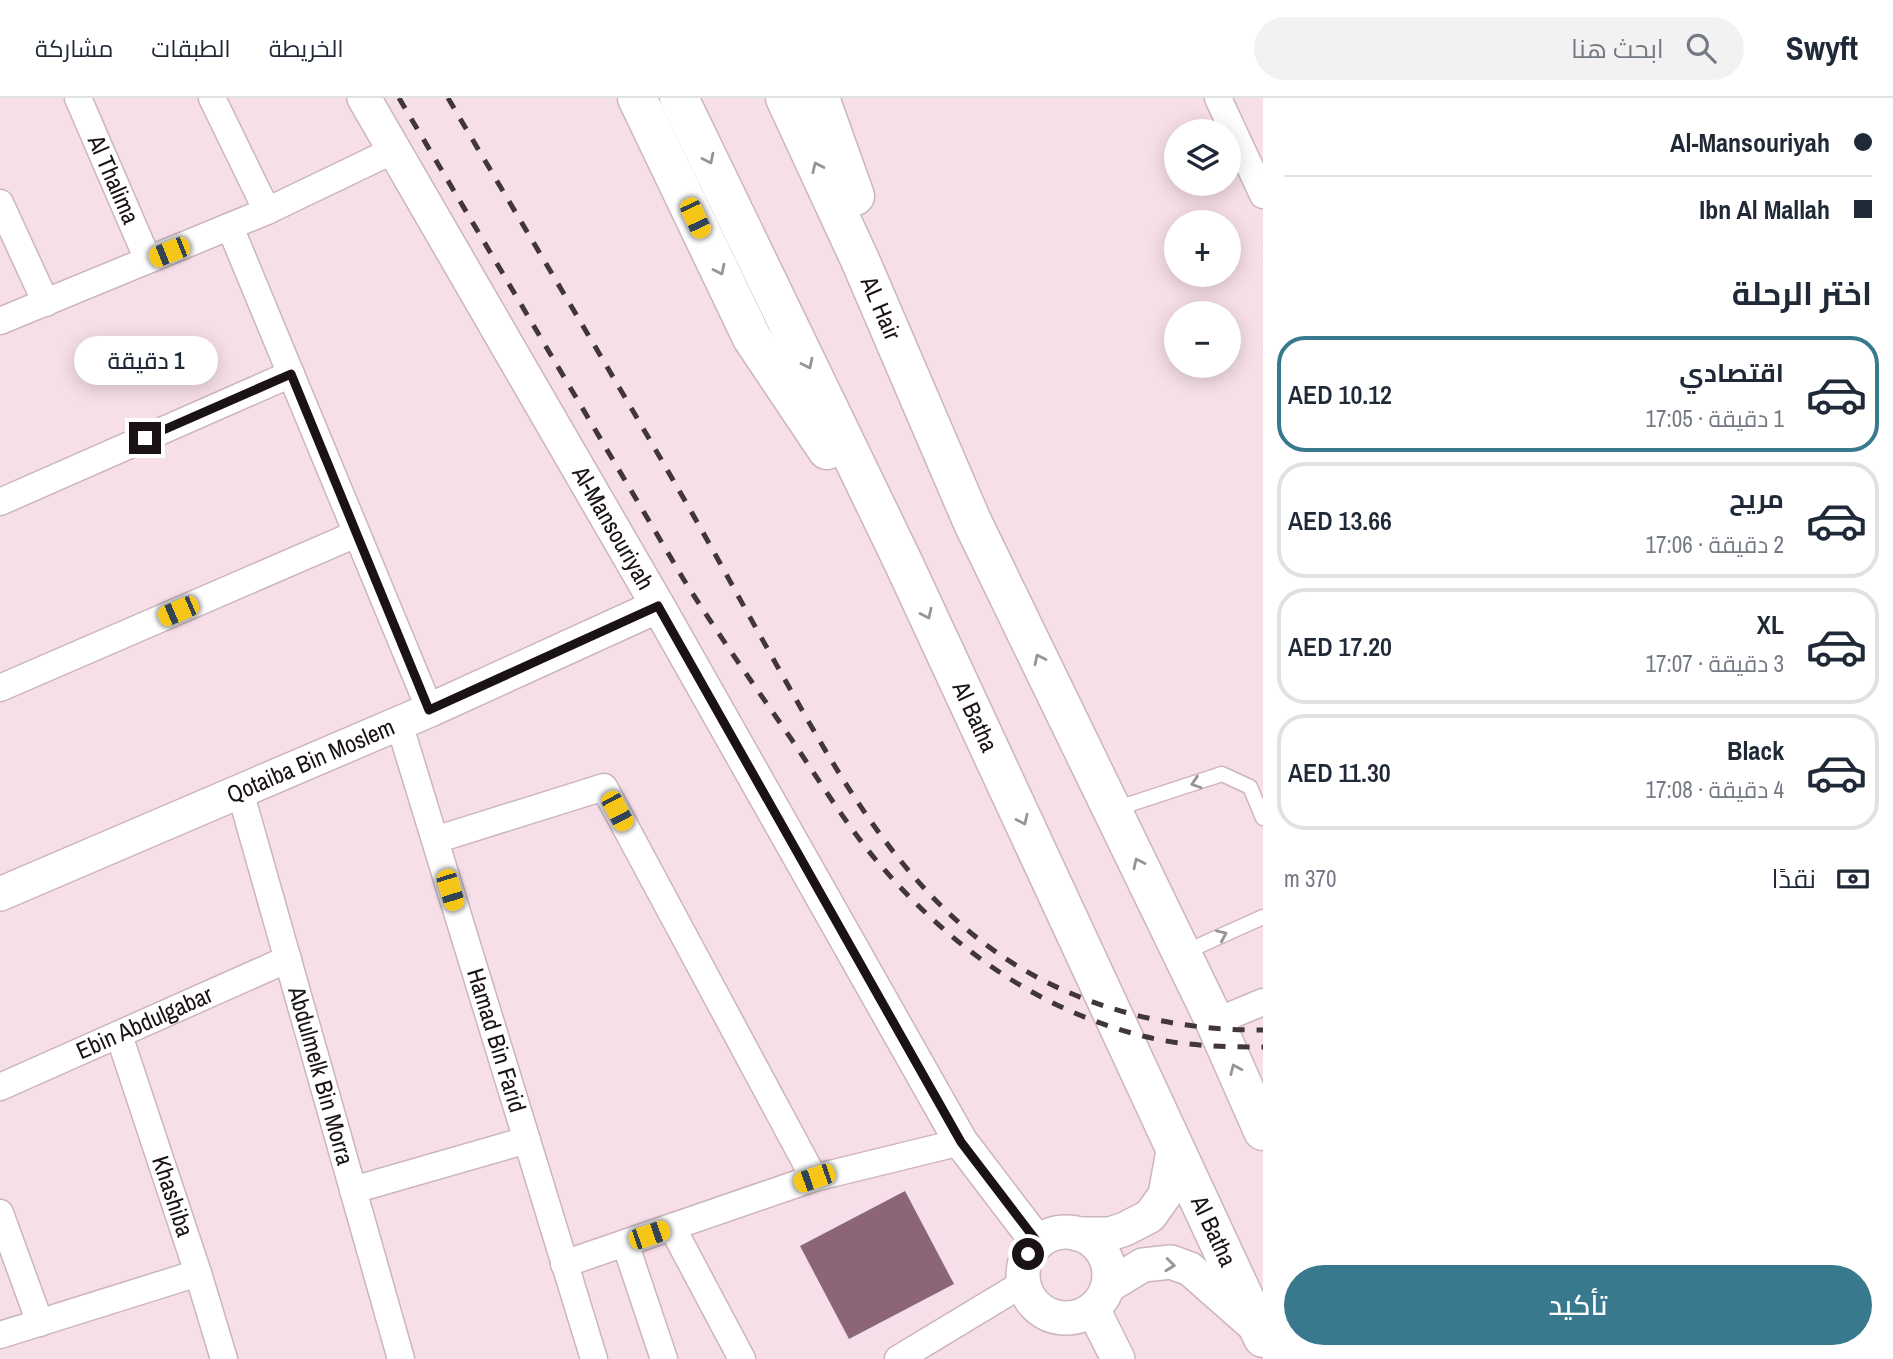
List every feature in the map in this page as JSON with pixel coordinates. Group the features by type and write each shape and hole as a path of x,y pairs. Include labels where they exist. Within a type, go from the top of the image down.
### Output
{"main road":[{"path":"637,98 752,338 904,564"},
{"name":"Al Batha","path":"679,98 904,564 1261,1334"},
{"name":"AL Hair","path":"785,98 860,260 972,521"},
{"path":"820,98 972,521 1215,1022 1263,1131"}],"street":[{"name":"Al Thalima","path":"78,98 148,260"},
{"path":"212,98 267,211"},
{"name":"Al-Mansouriyah","path":"364,98 658,606 961,1142 1038,1243"},
{"path":"1218,98 1263,195"},
{"path":"0,321 267,211 394,150"},
{"path":"0,203 46,303"},
{"path":"230,227 429,710"},
{"path":"0,502 291,374"},
{"path":"0,688 356,534"},
{"name":"Qotaiba Bin Moslem","path":"0,894 429,710 658,606"},
{"name":"Hamad Bin Farid","path":"399,723 594,1359"},
{"path":"435,841 604,787 814,1178"},
{"name":"Abdulmelk Bin Morra","path":"240,791 401,1359"},
{"name":"Ebin Abdulgabar","path":"0,1087 288,960"},
{"path":"1215,1022 1263,1002"},
{"name":"Khashiba","path":"118,1035 224,1359"},
{"path":"353,1191 527,1140"},
{"path":"564,1264 814,1178 961,1142"},
{"path":"1174,1146 1165,1195 1150,1216 1110,1234 1056,1234 1038,1243 1028,1254 1023,1268 1029,1297 1038,1308 1051,1316 1066,1319 1081,1317 1143,1265 1171,1262 1190,1269 1261,1334"},
{"path":"0,1213 40,1323"},
{"path":"672,1227 742,1359"},
{"path":"1077,1234 1100,1248 1107,1260 1110,1273 1101,1298 1118,1359"},
{"path":"625,1243 664,1359"},
{"path":"0,1335 198,1273"},
{"path":"898,1359 1024,1283"}],"lane":[{"path":"1112,810 1222,774 1250,787 1263,818"},
{"path":"1182,953 1263,917"}],"building":[{"path":"905,1191 954,1284 849,1339 800,1246"}],"railway":[{"path":"399,98 697,601 844,817 876,860 904,891 965,947 997,971 1068,1010 1106,1025 1161,1040 1263,1047"},
{"path":"448,98 669,473 828,755 871,821 919,883 976,937 1007,960 1076,995 1149,1018 1187,1025 1263,1030"}],"route":[{"path":"145,438 291,374 429,710 658,606 961,1142 1038,1243 1028,1254"}]}
